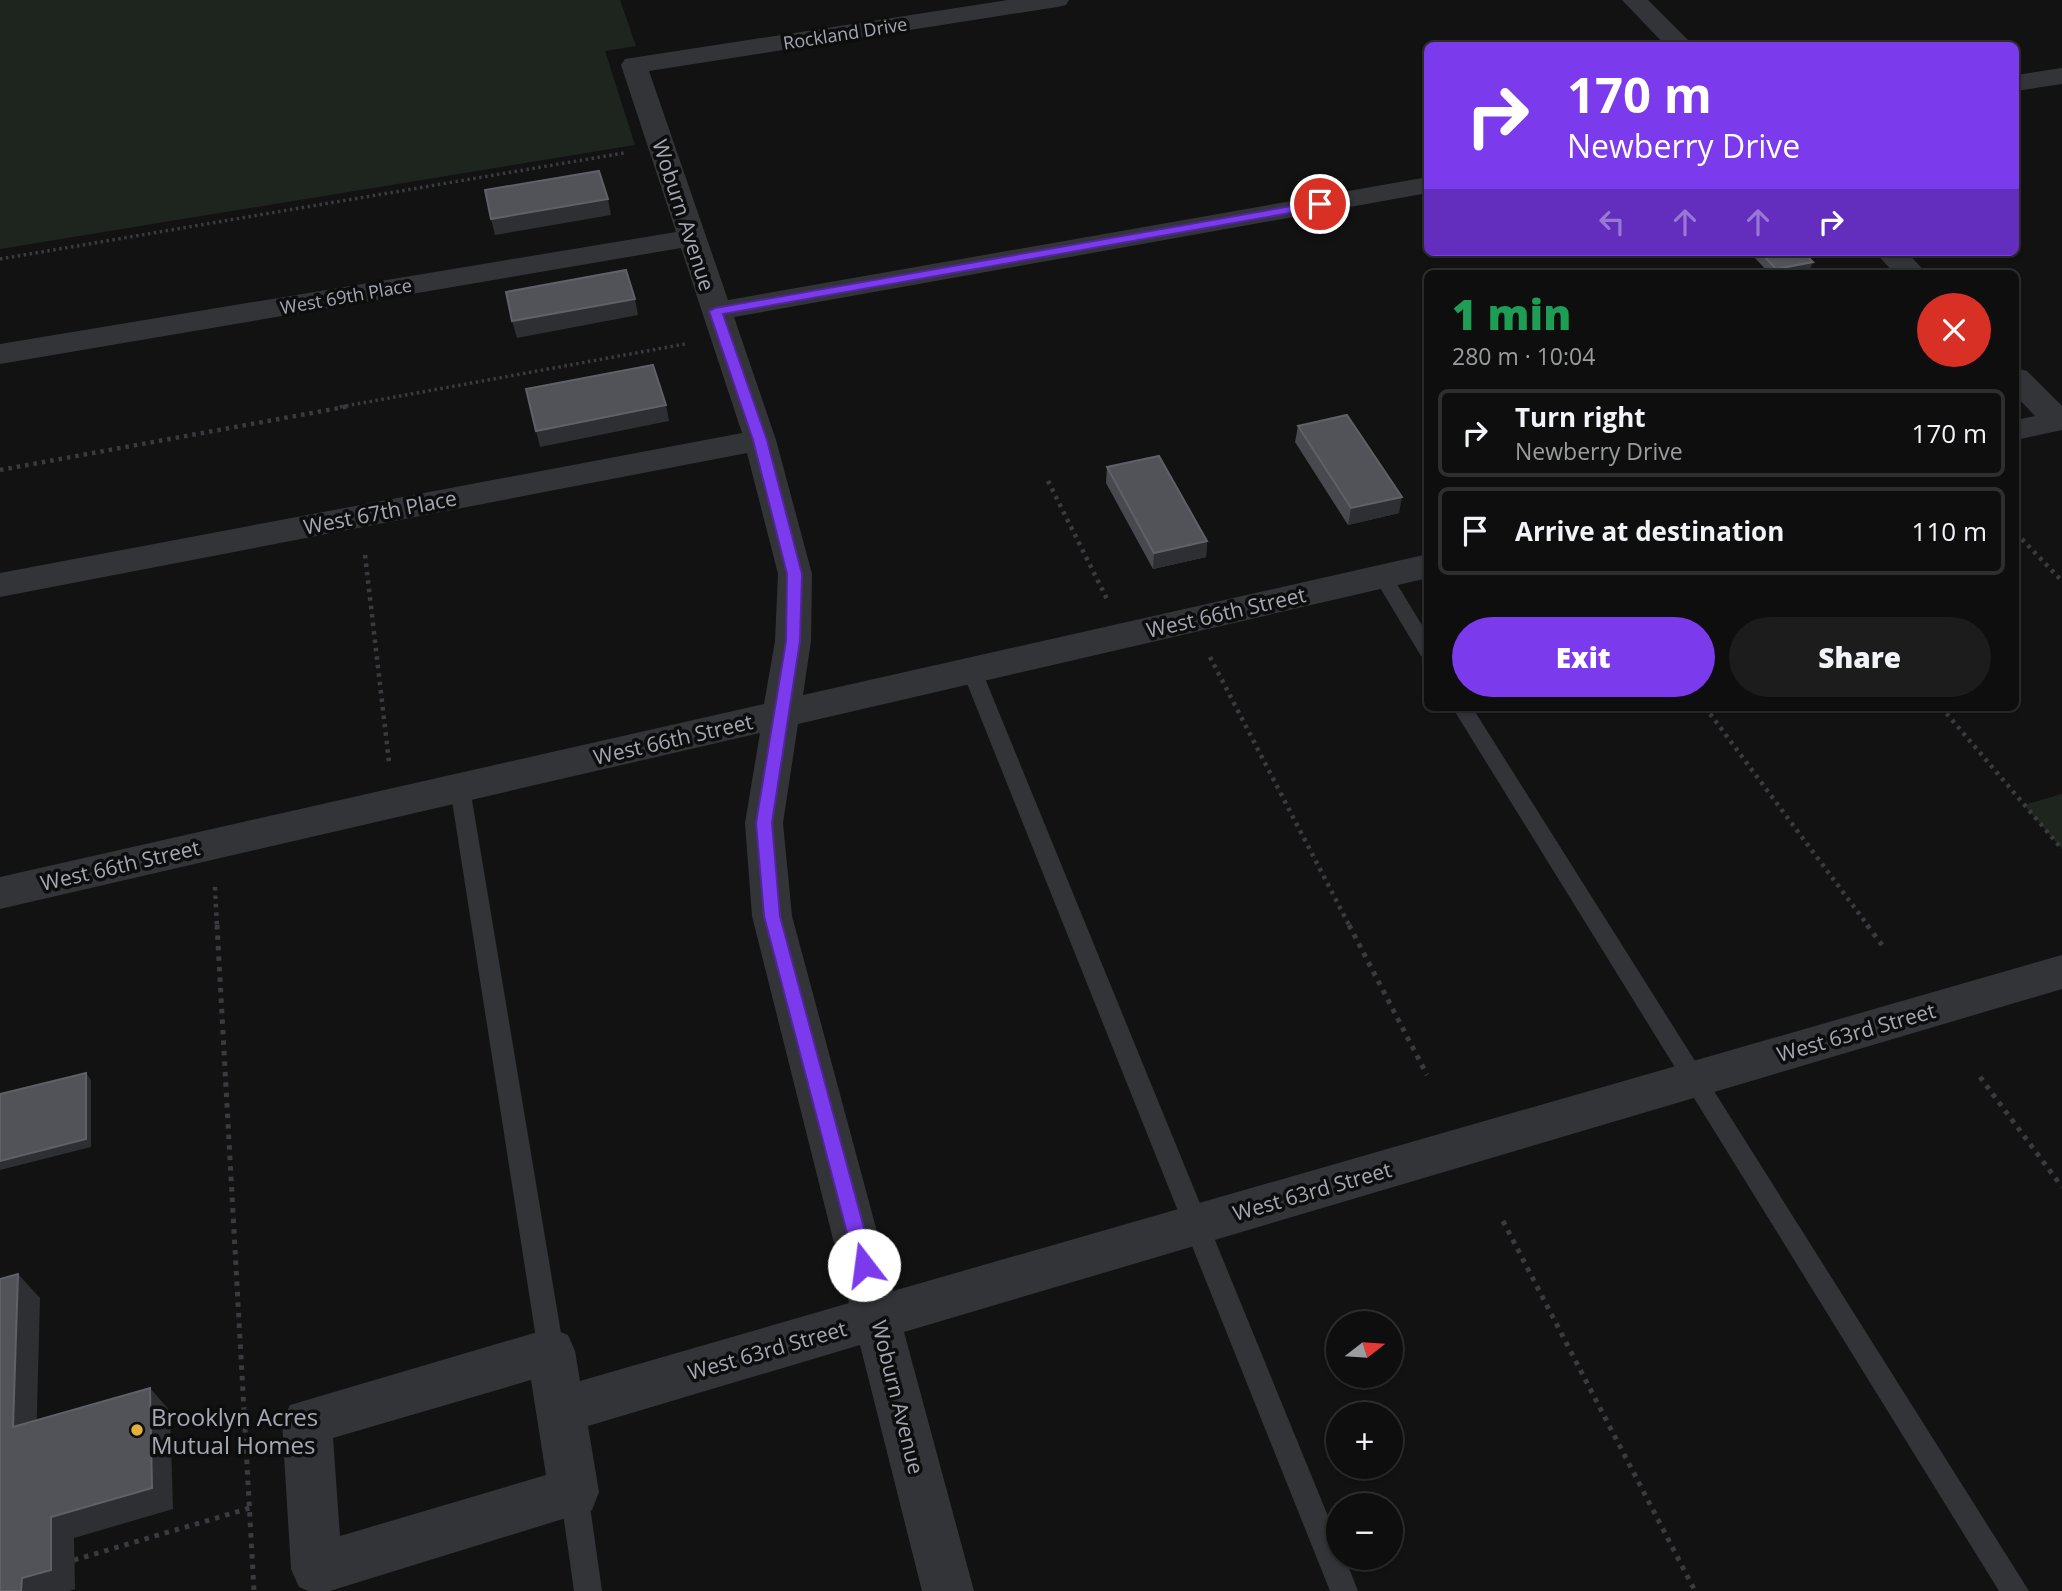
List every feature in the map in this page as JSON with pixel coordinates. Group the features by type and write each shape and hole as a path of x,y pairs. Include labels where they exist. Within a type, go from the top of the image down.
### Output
{"street":[{"name":"Rockland Drive","path":"634,65 1057,0"},
{"path":"1634,0 1677,42"},
{"name":"Woburn Avenue","path":"634,65 760,440 795,574 793,641 764,823 772,916 948,1591"},
{"path":"2019,83 2062,76"},
{"path":"715,311 1424,186"},
{"name":"West 69th Place","path":"0,354 691,237"},
{"path":"1894,256 1908,270"},
{"path":"2019,382 2060,420"},
{"path":"2019,429 2060,420"},
{"name":"West 67th Place","path":"0,585 760,440"},
{"name":"West 66th Street","path":"0,893 1424,567"},
{"name":"West 63rd Street","path":"561,1410 2062,972"},
{"path":"551,1351 561,1410 573,1492 317,1569 307,1422 551,1351"}],"lane":[{"path":"1382,576 1424,644"},
{"path":"972,671 1344,1591"},
{"path":"1464,711 2015,1591"},
{"path":"460,788 551,1351"},
{"path":"573,1492 588,1591"}],"path":[{"path":"0,260 625,153"},
{"path":"0,470 686,344"},
{"path":"1048,481 1109,603"},
{"path":"360,516 390,764"},
{"path":"2019,536 2062,581"},
{"path":"1206,650 1427,1075"},
{"path":"1708,711 1882,945"},
{"path":"1944,711 2062,849"},
{"path":"214,879 254,1591"},
{"path":"1980,1077 2062,1187"},
{"path":"1503,1222 1695,1591"},
{"path":"74,1560 250,1508"}],"shaded area":[{"path":"0,0 620,0 636,46 605,51 635,145 0,249"},
{"path":"2062,794 2062,849 2024,805"}],"building":[{"path":"599,171 608,199 491,219 485,190"},
{"path":"1764,256 1807,256 1813,262 1776,269"},
{"path":"626,270 635,299 512,321 506,292"},
{"path":"653,365 666,405 536,431 526,389"},
{"path":"1347,415 1402,497 1351,508 1298,426"},
{"path":"1159,456 1207,541 1154,553 1107,467"},
{"path":"86,1073 86,1139 0,1161 0,1094"},
{"name":"Brooklyn Acres Mutual Homes","path":"18,1274 13,1427 150,1388 152,1488 51,1517 51,1570 22,1578 21,1591 0,1591 0,1279"}],"place":[{"name":"Brooklyn Acres Mutual Homes","path":"137,1430"}],"route":[{"path":"864,1265 772,916 764,823 778,749 793,641 795,574 760,440 715,311 1320,204"}]}
